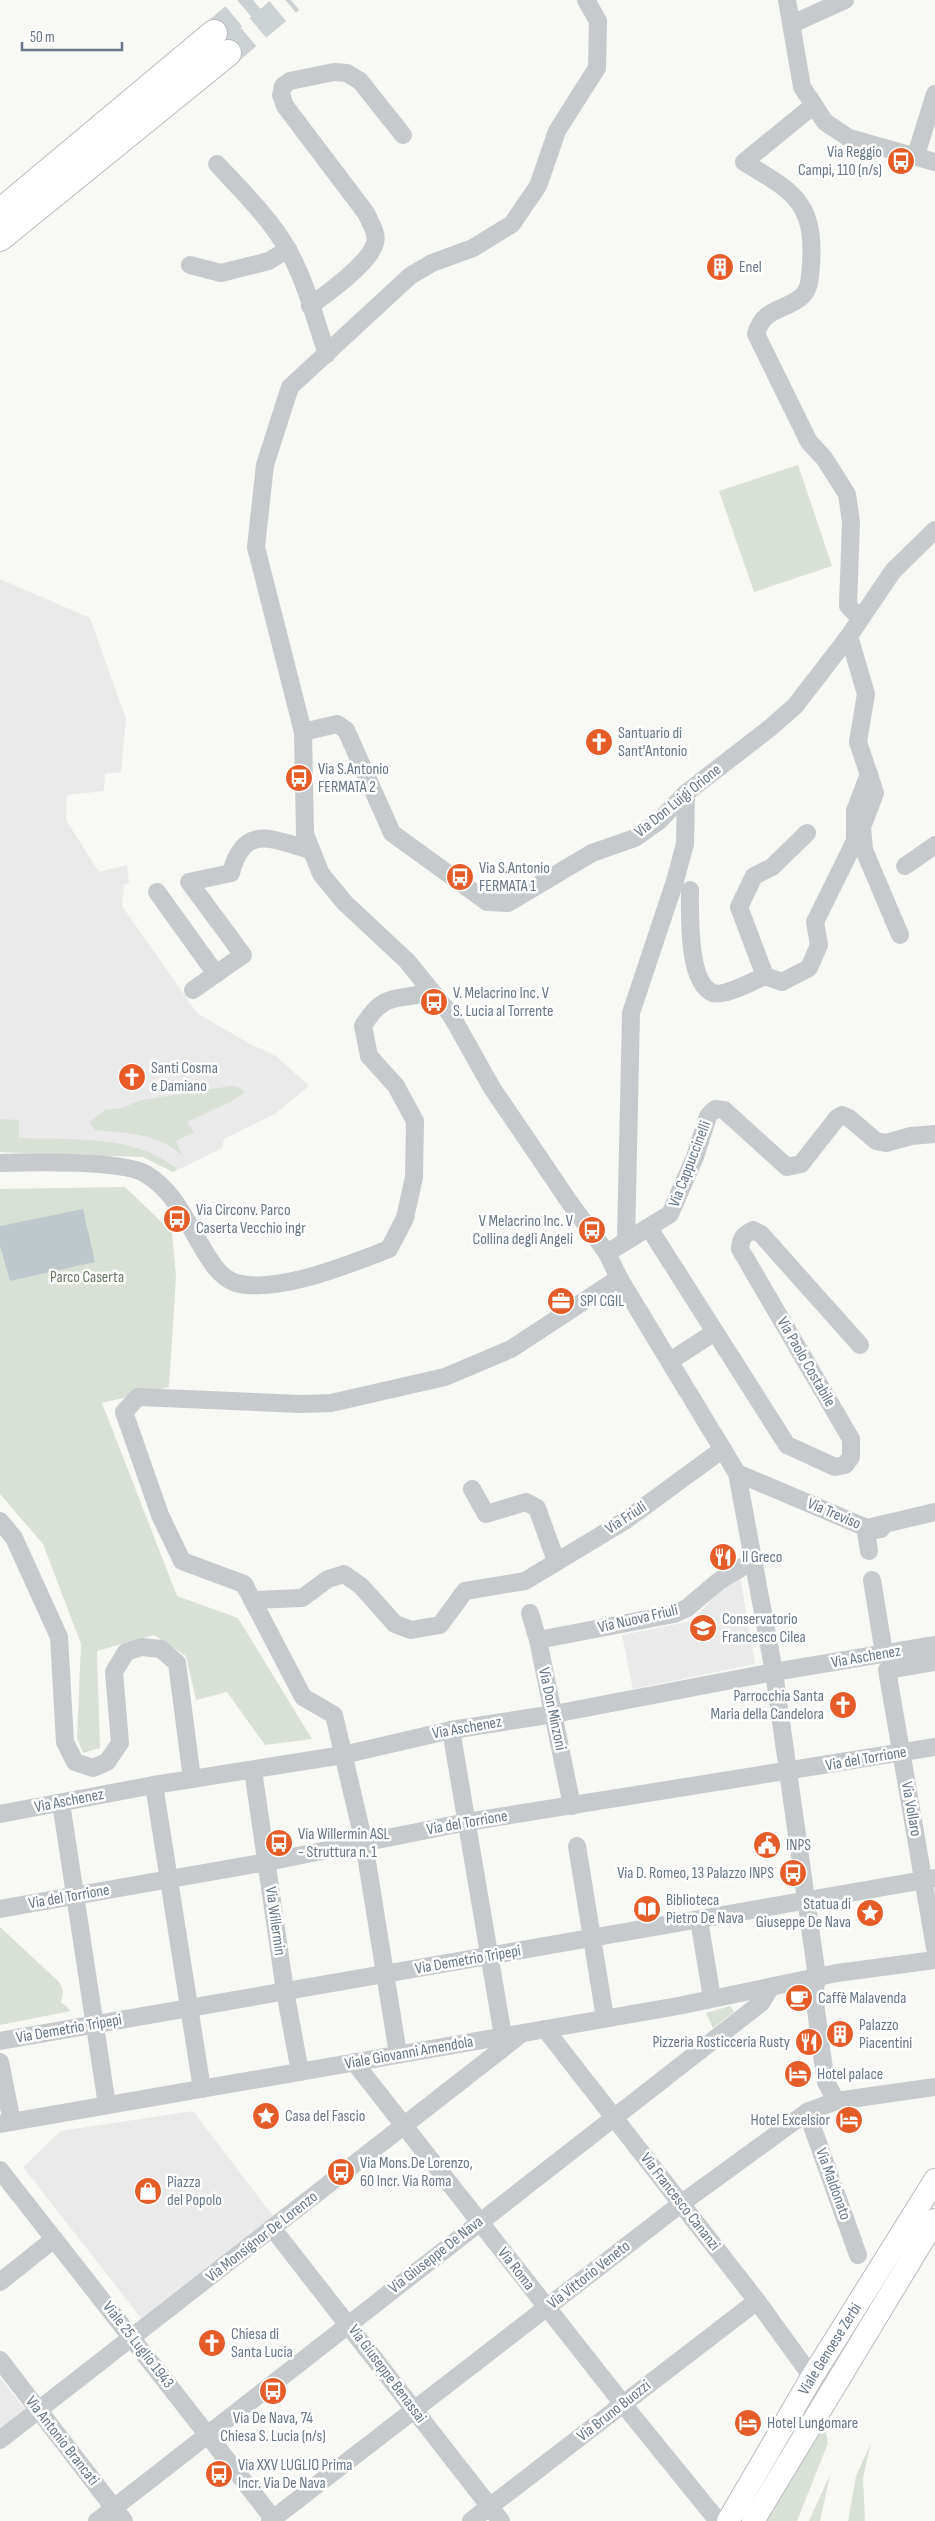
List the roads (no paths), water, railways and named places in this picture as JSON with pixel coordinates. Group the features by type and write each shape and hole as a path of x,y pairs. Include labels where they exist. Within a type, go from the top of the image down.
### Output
{"highway":[{"path":"0,212 221,43 0,238"}],"main road":[{"name":"Viale Genoese Zerbi","path":"728,2521 812,2377 935,2180"},
{"name":"Viale Genoese Zerbi","path":"752,2521 935,2220"}],"street":[{"path":"586,0 598,21 597,68 557,131 538,186 512,224 473,248 432,263 410,276 290,387 265,465 256,547 303,732 305,834 321,874 345,903 407,961 452,1015 492,1088 570,1203 608,1253 619,1278 737,1473 774,1672 790,1772 817,1977 814,1995 826,2082 836,2101"},
{"path":"787,0 802,87 825,122 849,138 935,162"},
{"path":"792,24 845,0"},
{"path":"310,306 346,279 368,255 376,242 366,213 285,106 281,95 282,86 290,81 299,79 334,72 347,73 360,81 404,135"},
{"path":"916,156 935,94"},
{"path":"814,105 744,162 794,195 809,221 811,236 808,286 802,297 766,315 758,325 756,334 761,349 809,442 837,475 847,494 851,522 848,606 860,618"},
{"path":"218,164 274,228 288,249 326,354"},
{"path":"190,265 221,273 262,263 288,249"},
{"name":"Via Don Luigi Orione","path":"303,732 336,724 346,730 392,833 487,902 508,903 592,853 635,838 659,821 686,793 796,706 893,571 935,530"},
{"path":"848,636 866,694 858,742 875,793 862,827 864,850 900,935"},
{"path":"690,890 690,943 702,983 713,993 724,993 765,976 782,982 809,968 818,945 815,922 855,840 855,811 868,774"},
{"path":"626,1240 631,1013 676,881 685,844 686,793"},
{"path":"765,976 739,907 754,876 772,866 807,833"},
{"path":"193,990 243,955 189,882 231,873 236,856 247,842 264,837 312,850"},
{"path":"905,866 935,845"},
{"path":"157,892 216,974"},
{"path":"0,1163 46,1161 129,1168 145,1173 171,1194 210,1261 235,1283 259,1285 307,1278 389,1249 406,1218 414,1177 415,1121 396,1086 369,1056 363,1026 378,1005 389,999 431,992"},
{"name":"Via Cappuccinelli","path":"608,1253 670,1214 695,1157 708,1116 715,1109 724,1110 787,1168 801,1164 837,1118 842,1115 876,1141 886,1143 911,1136 935,1134"},
{"name":"Via Paolo Costabile","path":"649,1228 787,1445 836,1467 845,1465 851,1457 851,1439 740,1249 741,1239 753,1230 761,1234 860,1345"},
{"path":"398,2054 364,1843 334,1715 303,1697 244,1584 182,1561 160,1515 124,1412 138,1397 301,1404 331,1403 445,1377 511,1349 619,1278"},
{"path":"670,1361 715,1332"},
{"name":"Via Friuli","path":"252,1600 302,1598 328,1579 344,1574 361,1586 395,1624 411,1630 440,1625 465,1590 525,1581 626,1520 723,1449"},
{"name":"Via Treviso","path":"737,1473 867,1528 935,1512"},
{"path":"472,1489 486,1514 526,1502 537,1508 556,1561"},
{"path":"869,1551 866,1532 935,1516"},
{"path":"0,1520 14,1538 59,1637 65,1742 74,1762 93,1768 107,1762 120,1743 114,1672 126,1652 142,1646 162,1648 177,1663 192,1778"},
{"name":"Via Nuova Friuli","path":"538,1640 674,1614 687,1608 719,1581 754,1560"},
{"name":"Via Vollaro","path":"872,1580 901,1753 929,1879 935,1948"},
{"name":"Via Don Minzoni","path":"530,1613 538,1640 572,1806"},
{"name":"Via Aschenez","path":"0,1814 192,1778 253,1770 343,1754 451,1730 554,1714 774,1672 886,1668 935,1645"},
{"path":"886,1668 935,1662"},
{"path":"886,1668 935,1674"},
{"path":"451,1730 503,2036"},
{"name":"Via del Torrione","path":"0,1909 267,1862 467,1822 790,1772 935,1747"},
{"name":"Via Willermin","path":"253,1770 285,1991 300,2072"},
{"path":"154,1785 202,2089"},
{"path":"61,1803 107,2105"},
{"path":"577,1846 605,2018"},
{"name":"Via Demetrio Tripepi","path":"0,2041 929,1879"},
{"path":"699,1920 712,1998"},
{"name":"Viale Giovanni Amendola","path":"6,2123 546,2029 817,1977 935,1960"},
{"name":"Via Giuseppe De Nava","path":"97,2521 119,2514 209,2436 349,2324 761,2003 771,1987"},
{"name":"Via Francesco Cananzi","path":"546,2029 758,2301 812,2377"},
{"name":"Via Monsignor De Lorenzo","path":"0,2440 404,2127 522,2033"},
{"path":"0,2062 6,2123"},
{"name":"Via Roma","path":"354,2062 623,2404 718,2521"},
{"name":"Via Vittorio Veneto","path":"273,2520 682,2204 807,2112 836,2101 935,2087"},
{"name":"Via Maldonato","path":"807,2112 858,2255"},
{"name":"Viale 25 Luglio 1943","path":"0,2170 133,2338 273,2520"},
{"name":"Via Giuseppe Benassai","path":"273,2229 501,2521"},
{"path":"0,2282 54,2239"},
{"name":"Via Bruno Buozzi","path":"471,2521 758,2301"},
{"name":"Via Antonio Brancati","path":"0,2360 119,2514"}],"tunnel":[{"path":"214,33 253,0"},
{"path":"228,53 291,0"}],"place":[{"name":"Via Reggio Campi, 110 (n/s)","path":"901,161"},
{"name":"Enel","path":"720,267"},
{"name":"Santuario di Sant'Antonio","path":"599,742"},
{"name":"Via S.Antonio FERMATA 2","path":"299,778"},
{"name":"Via S.Antonio FERMATA 1","path":"460,877"},
{"name":"V. Melacrino Inc. V S. Lucia al Torrente","path":"434,1002"},
{"name":"Santi Cosma e Damiano","path":"132,1077"},
{"name":"Via Circonv. Parco Caserta Vecchio ingr","path":"177,1219"},
{"name":"V Melacrino Inc. V Collina degli Angeli","path":"592,1230"},
{"name":"SPI CGIL","path":"561,1301"},
{"name":"Il Greco","path":"723,1557"},
{"name":"Conservatorio Francesco Cilea","path":"703,1628"},
{"name":"Parrocchia Santa Maria della Candelora","path":"843,1705"},
{"name":"Via Willermin ASL - Struttura n. 1","path":"279,1843"},
{"name":"INPS","path":"767,1845"},
{"name":"Via D. Romeo, 13 Palazzo INPS","path":"793,1873"},
{"name":"Biblioteca Pietro De Nava","path":"647,1909"},
{"name":"Statua di Giuseppe De Nava","path":"870,1913"},
{"name":"Caffè Malavenda","path":"799,1998"},
{"name":"Palazzo Piacentini","path":"840,2034"},
{"name":"Pizzeria Rosticceria Rusty","path":"809,2042"},
{"name":"Hotel palace","path":"798,2074"},
{"name":"Casa del Fascio","path":"266,2116"},
{"name":"Hotel Excelsior","path":"849,2120"},
{"name":"Via Mons.De Lorenzo, 60 Incr. Via Roma","path":"341,2172"},
{"name":"Piazza del Popolo","path":"148,2191"},
{"name":"Chiesa di Santa Lucia","path":"212,2343"},
{"name":"Via De Nava, 74 Chiesa S. Lucia (n/s)","path":"273,2391"},
{"name":"Hotel Lungomare","path":"748,2423"},
{"name":"Via XXV LUGLIO Prima Incr. Via De Nava","path":"219,2474"}],"park label":[{"name":"Parco Caserta","path":"87,1277"}]}
